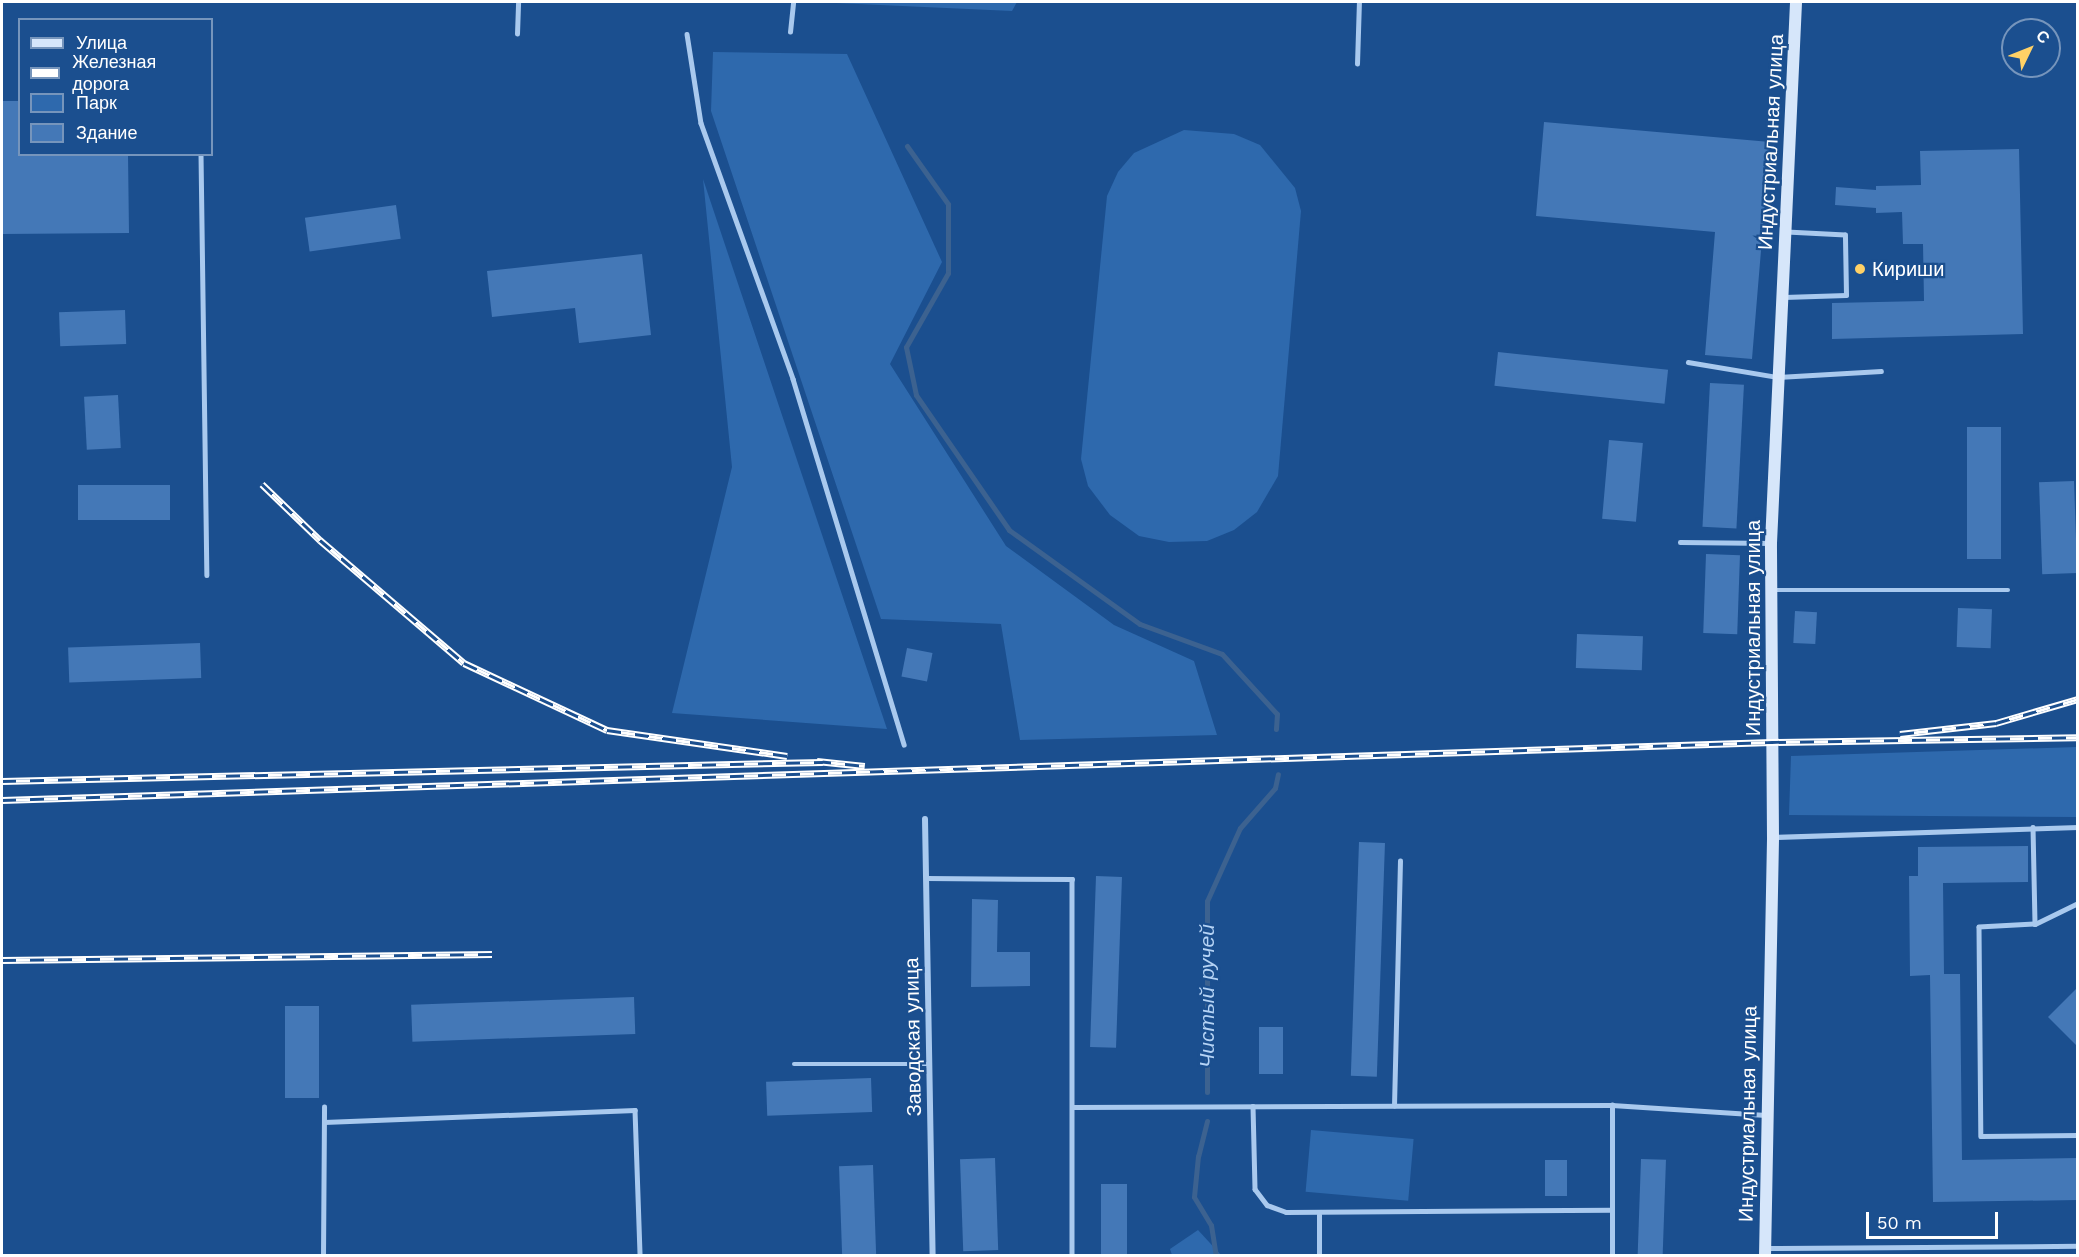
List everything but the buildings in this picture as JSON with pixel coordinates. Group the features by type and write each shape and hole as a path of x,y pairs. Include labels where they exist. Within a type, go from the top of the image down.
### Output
{"main road":[{"name":"Индустриальная улица","path":"1765,1252 1773,837 1771,543 1796,2"}],"street":[{"name":"Заводская улица","path":"925,819 933,1256"}],"lane":[{"path":"516,34 518,2"},
{"path":"790,32 793,2"},
{"path":"1357,64 1359,2"},
{"path":"687,34 700,123 793,379 904,745"},
{"path":"201,156 207,574"},
{"path":"1784,297 1846,295 1845,235 1786,232"},
{"path":"1688,362 1778,377 1881,371"},
{"path":"1680,542 1771,543"},
{"path":"1771,590 2008,590"},
{"path":"2033,827 2035,924"},
{"path":"1773,837 2078,827"},
{"path":"1394,1106 1400,861"},
{"path":"926,878 1072,879 1072,1256"},
{"path":"2078,903 2035,924 1980,927 1982,1136 2078,1134"},
{"path":"794,1064 930,1064"},
{"path":"1072,1107 1612,1105 1767,1115"},
{"path":"1612,1105 1612,1256"},
{"path":"1253,1106 1255,1189 1267,1205 1286,1212 1319,1215 1612,1210"},
{"path":"322,1256 324,1107"},
{"path":"324,1122 635,1110 640,1256"},
{"path":"1319,1215 1319,1256"},
{"path":"1765,1252 2078,1246"}],"green space":[{"path":"814,2 1017,2 1012,11"},
{"path":"713,52 847,54 942,262 890,364 1006,546 1114,625 1194,661 1217,735 1020,740 1001,624 881,619 711,111"},
{"path":"1184,130 1234,134 1260,145 1295,188 1301,211 1278,476 1257,512 1234,530 1207,541 1169,542 1139,536 1110,515 1088,486 1081,459 1107,196 1118,172 1134,153"},
{"path":"703,179 887,729 672,713 732,467"},
{"path":"2077,747 2077,817 1789,815 1791,756"},
{"path":"1311,1130 1414,1139 1408,1201 1306,1192"},
{"path":"1198,1230 1221,1255 1172,1255 1170,1249"}],"waterway":[{"path":"907,146 948,204 948,273 906,347 916,395 1009,530 1140,624 1222,654 1277,714 1276,729"},
{"name":"Чистый ручей","path":"1207,1092 1207,901 1240,828 1275,788 1278,774"},
{"name":"Чистый ручей","path":"1207,1121 1198,1156 1194,1197 1211,1225 1216,1256"}],"railway":[{"path":"262,484 320,540 464,663 607,730 787,756"},
{"path":"1900,734 1996,723 2078,699"},
{"path":"2,800 1772,742 2078,737"},
{"path":"817,761 865,766"},
{"path":"2,781 823,762"},
{"path":"2,960 492,954"}],"place":[{"name":"Кириши","path":"1860,269"}]}
